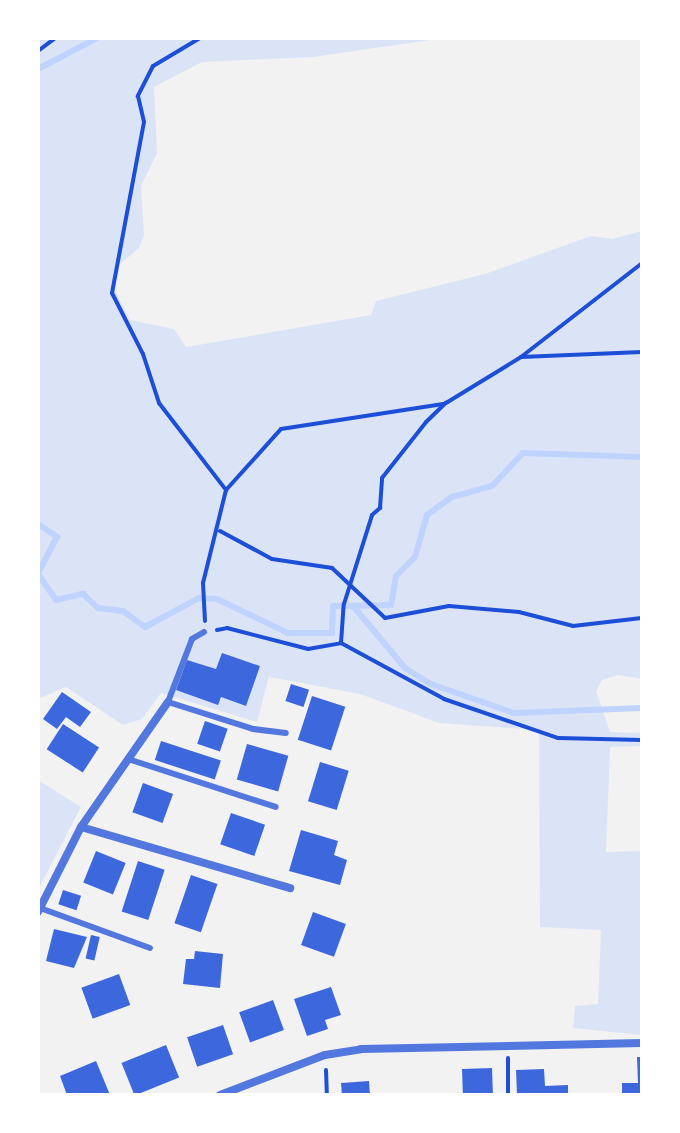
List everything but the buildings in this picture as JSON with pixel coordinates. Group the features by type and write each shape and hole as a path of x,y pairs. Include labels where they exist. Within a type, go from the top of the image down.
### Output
{"street":[{"path":"39,910 81,827 131,760 168,702"},
{"path":"81,827 290,888"},
{"path":"220,1095 325,1055 361,1049 642,1043"}],"lane":[{"path":"204,632 192,639 168,702 253,729 286,733"},
{"path":"131,760 276,807"},
{"path":"39,910 150,948"}],"path":[{"path":"38,51 55,38"},
{"path":"200,38 153,66 138,96 144,122 112,293 143,354 159,403 226,490"},
{"path":"341,643 349,589 372,515 380,508 382,478 446,403 521,357 642,263"},
{"path":"521,357 642,352"},
{"path":"206,608 203,583 219,530 226,490 281,429 446,403"},
{"path":"219,530 272,559 332,568 349,589 385,618 449,606 519,612 573,626 642,618"},
{"path":"204,632 227,628 308,649 341,643 444,699 558,738 642,740"},
{"path":"508,1047 508,1095"},
{"path":"325,1055 327,1095"}],"shaded area":[{"path":"38,38 444,38 313,57 202,62 154,87 157,153 141,186 144,235 139,248 119,265 114,289 130,320 174,329 186,347 371,315 376,301 485,274 591,236 612,239 642,231 642,679 618,675 602,680 596,691 610,732 642,733 642,746 610,747 606,852 642,851 642,1035 573,1028 575,1006 598,1004 601,930 540,927 539,730 439,723 360,694 269,677 257,722 161,693 142,719 123,725 66,687 38,699"},
{"path":"38,780 81,807 38,890"}],"waterway":[{"path":"38,69 97,38"},
{"path":"38,574 56,600 83,594 98,608 123,611 145,627 199,598 217,599 288,633 332,633 333,606 391,605 396,576 415,557 427,515 452,497 492,486 523,453 642,457"},
{"path":"38,524 57,537 38,573"},
{"path":"353,606 405,668 431,684 514,713 642,708"}]}
